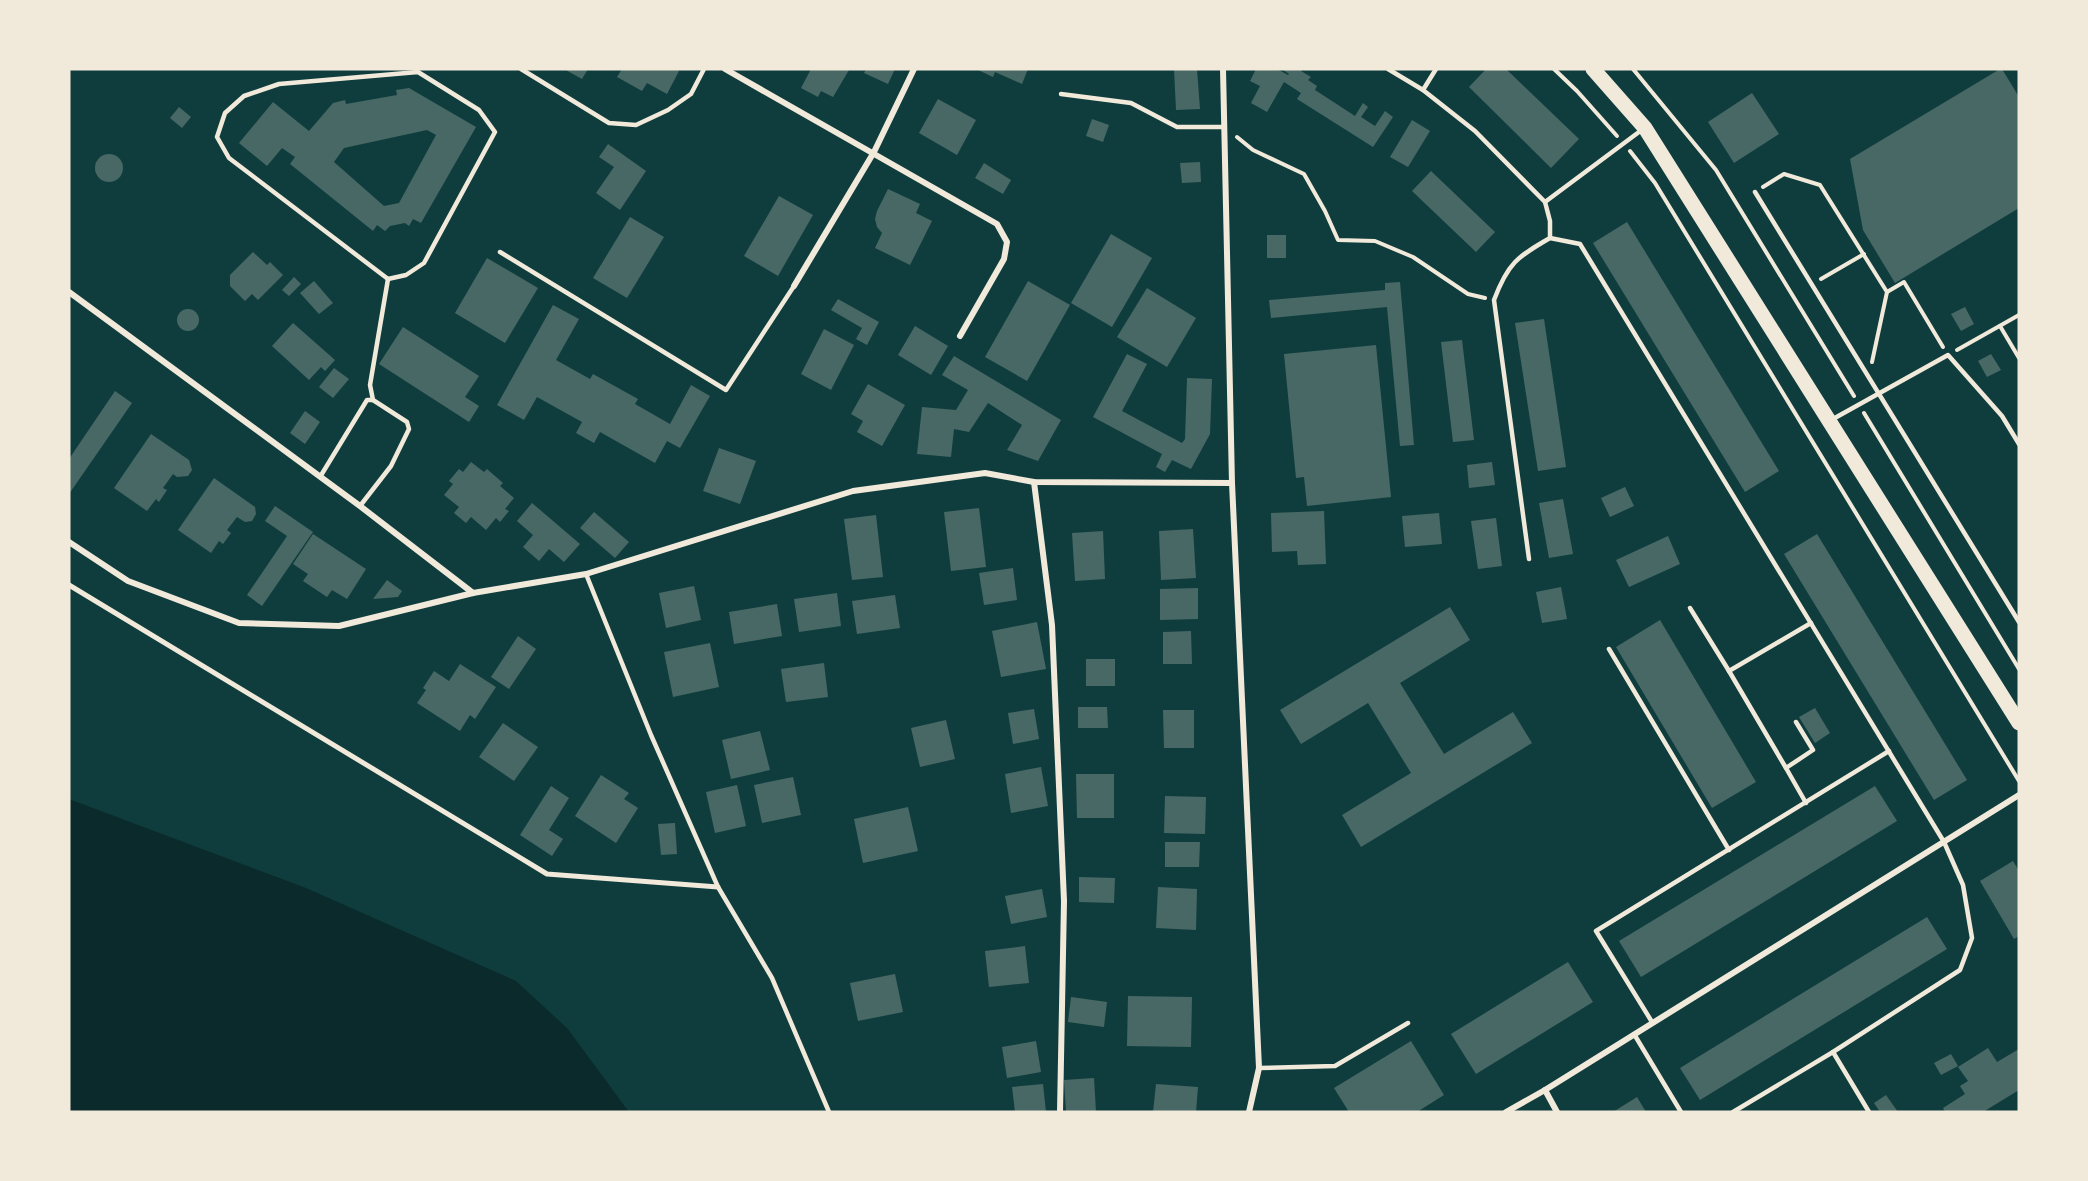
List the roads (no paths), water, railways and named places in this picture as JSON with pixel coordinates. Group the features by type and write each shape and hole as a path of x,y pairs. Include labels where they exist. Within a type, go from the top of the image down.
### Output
{"main road":[{"path":"1593,69 1645,128 2019,723"}],"street":[{"path":"725,69 997,224 1007,242 1004,259 960,336"},
{"path":"794,286 874,152 914,69"},
{"path":"1223,69 1232,483 1259,1068 1249,1112"},
{"path":"69,292 360,506 473,593"},
{"path":"69,542 128,581 239,623 339,626 473,593 586,574 853,491 986,473 1034,483 1232,483"},
{"path":"1034,483 1052,625 1064,901 1060,1112"},
{"path":"69,585 547,874 718,887"},
{"path":"1506,1112 2019,795"},
{"path":"1545,1090 1557,1112"}],"lane":[{"path":"520,69 609,123 636,125 668,110 691,94 704,69"},
{"path":"1388,69 1423,90 1475,131 1545,202 1550,220 1550,238"},
{"path":"1423,90 1436,69"},
{"path":"419,70 479,110 495,132 424,263 406,275 388,279 229,158 217,137 225,113 244,96 279,84 419,70"},
{"path":"1061,94 1131,103 1177,127 1224,127"},
{"path":"1545,202 1645,128"},
{"path":"1755,192 2019,622"},
{"path":"1529,559 1494,300 1503,275 1522,254 1550,238 1580,244 1944,842 1963,885 1972,938 1960,970 1833,1052 1733,1112"},
{"path":"500,252 726,390 794,286"},
{"path":"373,400 370,385 388,279"},
{"path":"1830,420 1948,355 2002,416 2019,444"},
{"path":"320,477 367,400 373,400 407,422 409,429 391,466 360,506"},
{"path":"586,574 651,735 718,887 772,978 829,1112"},
{"path":"1690,608 1806,803"},
{"path":"1729,671 1811,623"},
{"path":"1609,649 1729,850"},
{"path":"1786,768 1813,750 1796,722"},
{"path":"1652,1023 1596,931 1888,751"},
{"path":"1259,1068 1335,1066 1407,1023"},
{"path":"1634,1034 1681,1112"},
{"path":"1833,1052 1869,1112"}],"water":[{"path":"69,799 306,888 516,981 567,1028 629,1112 69,1112"}]}
